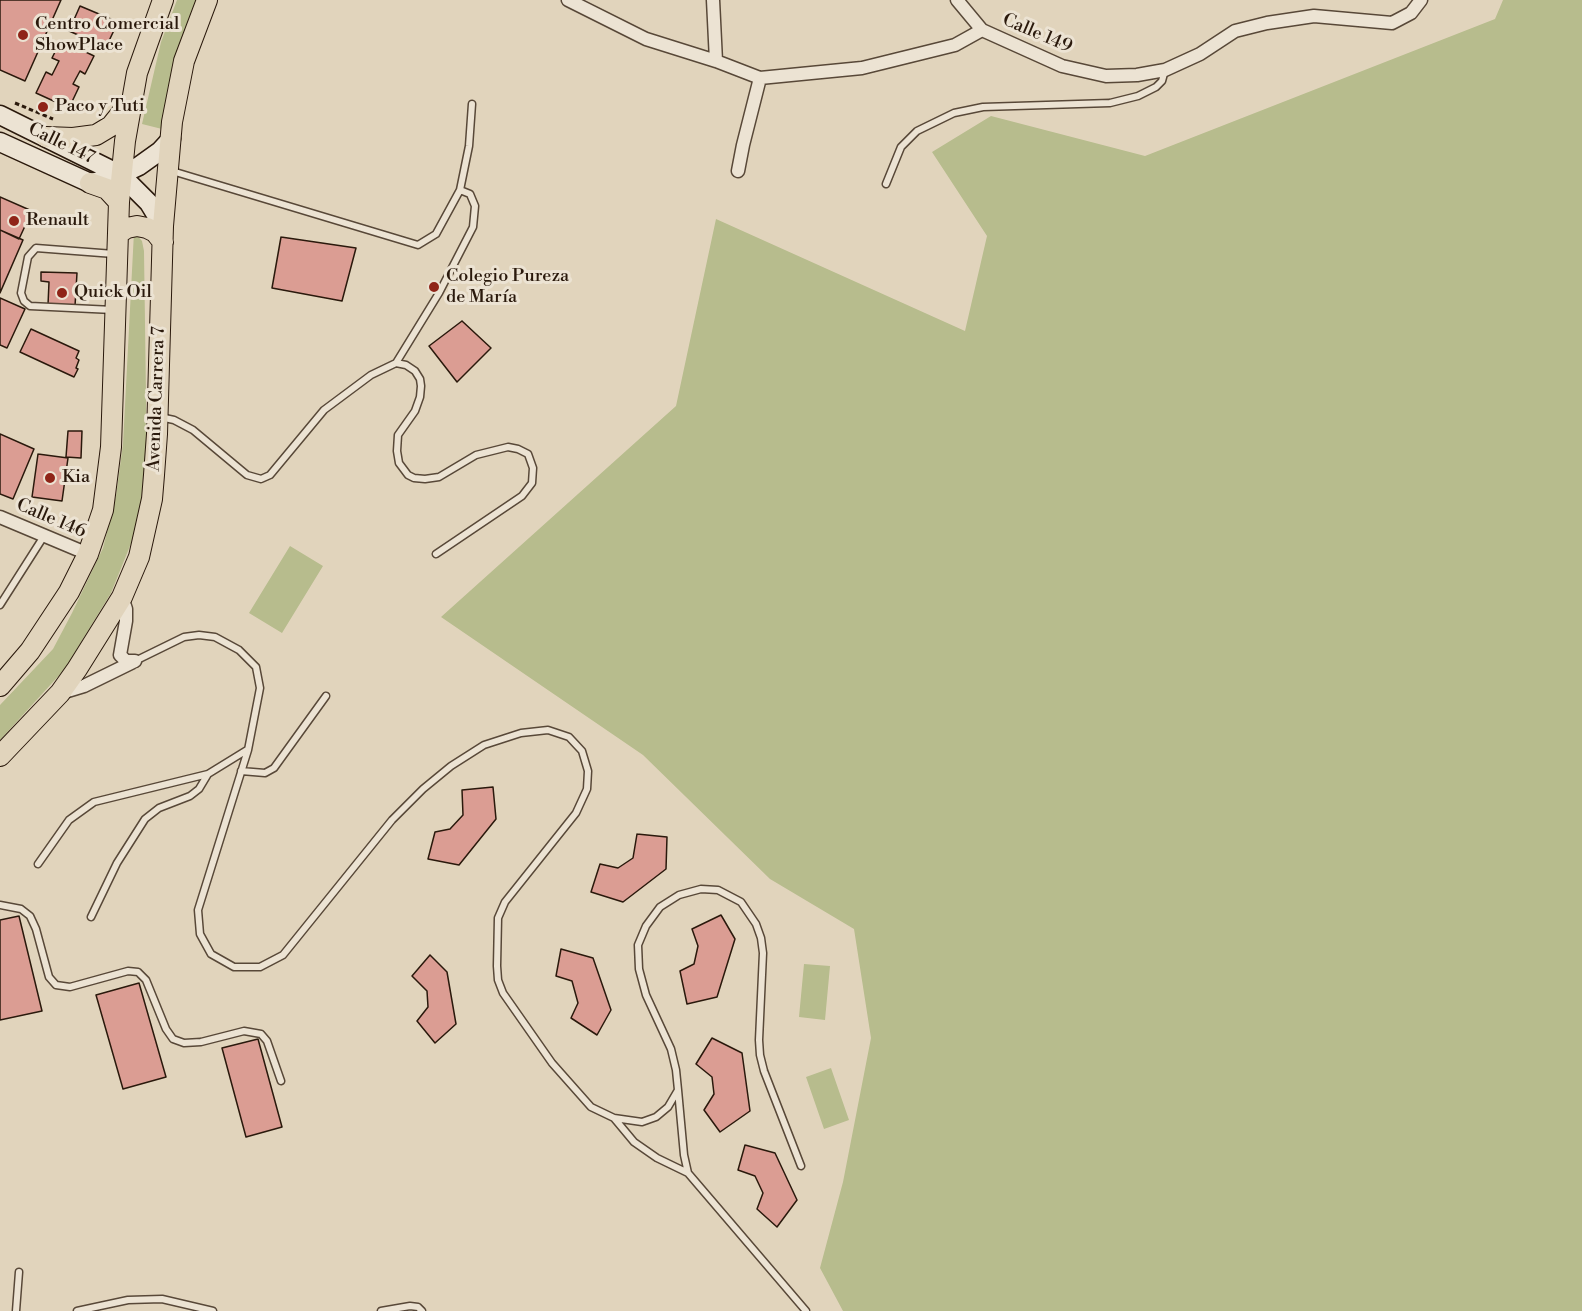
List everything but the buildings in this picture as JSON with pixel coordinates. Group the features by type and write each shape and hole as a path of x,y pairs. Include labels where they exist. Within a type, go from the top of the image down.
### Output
{"main road":[{"path":"0,686 30,651 49,623 88,554 103,510 108,480 121,175 130,103 144,49 163,0"},
{"name":"Avenida Carrera 7","path":"0,756 60,693 93,646 122,597 139,557 147,528 152,499 158,416 163,234 171,140 176,98 184,61 207,0"},
{"path":"46,137 79,138 98,134 111,126 130,103"},
{"name":"Calle 147","path":"5,107 46,137 121,175 149,203 163,234"},
{"name":"Calle 147","path":"0,142 90,183 121,175 147,161 171,140"},
{"path":"90,183 107,189 119,202"},
{"path":"119,233 137,226 163,234"}],"street":[{"name":"Calle 149","path":"568,0 646,39 716,61 760,78 862,68 955,45 982,30 1062,66 1106,76 1137,75 1165,70 1200,54 1235,31 1314,16 1392,23 1411,13 1421,0"},
{"path":"713,0 716,61"},
{"path":"957,0 982,30"},
{"path":"738,171 760,78"},
{"name":"Calle 146","path":"0,517 88,554"},
{"path":"122,597 126,621 120,655 126,661 135,661"},
{"path":"60,693 84,686 135,661"}],"lane":[{"path":"886,184 901,147 917,131 954,113 983,107 1110,103 1138,96 1156,87 1162,81 1165,70"},
{"path":"168,170 418,245 436,234 460,190 469,146 472,104"},
{"path":"158,416 174,420 193,430 247,475 261,479 270,475 324,410 371,375 396,363 440,292 473,227 475,206 470,194 460,190"},
{"path":"117,310 30,306 24,301 21,293 28,257 36,248 118,255"},
{"path":"396,363 406,365 415,371 420,379 420,397 415,411 398,435 396,451 399,463 408,475 425,479 439,477 476,455 508,447 528,454 533,468 532,483 522,496 436,554"},
{"path":"0,604 44,536"},
{"path":"135,661 184,637 200,635 215,637 239,650 256,667 260,688 248,750 198,910 200,934 211,954 234,967 260,967 283,955 392,820 451,765 484,746 521,733 548,730 569,737 582,752 588,771 586,789 576,813 505,902 498,918 498,980 503,993 552,1063 591,1107 614,1118 642,1122 656,1117 668,1107 678,1090"},
{"path":"242,771 265,773 274,768 326,696"},
{"path":"38,864 69,820 94,802 208,774 248,750"},
{"path":"91,917 117,863 145,819 159,808 190,796 199,789 208,774"},
{"path":"688,1173 671,1049 646,995 641,978 638,945 646,926 660,907 678,895 701,888 718,890 741,902 756,924 763,953 760,1055 801,1166"},
{"path":"0,905 21,909 30,916 36,929 49,977 56,985 70,987 128,971 138,972 146,980 165,1029 173,1039 184,1043 201,1042 244,1031 261,1034 267,1041 281,1081"},
{"path":"614,1118 634,1142 657,1158 688,1173 806,1311"},
{"path":"16,1311 19,1272"},
{"path":"77,1311 128,1300 162,1299 213,1311"},
{"path":"381,1311 410,1306 418,1307 422,1311"}],"path":[{"path":"5,107 59,121"}],"green space":[{"path":"177,0 201,0 162,129 142,124 161,42"},
{"path":"1503,0 1582,0 1582,1311 843,1311 820,1268 843,1182 871,1038 854,929 770,879 643,755 441,617 676,406 716,219 965,331 987,236 932,152 991,116 1145,156 1495,19"},
{"path":"134,232 142,241 144,251 146,449 141,502 132,541 111,593 64,670 0,740 0,705 53,649 103,548 116,496 123,444"},
{"path":"290,546 323,566 282,633 249,613"},
{"path":"804,964 830,966 825,1020 799,1017"},
{"path":"831,1068 849,1120 824,1129 806,1077"}],"place":[{"name":"Centro Comercial ShowPlace","path":"23,35"},
{"name":"Paco y Tuti","path":"43,107"},
{"name":"Renault","path":"14,221"},
{"name":"Colegio Pureza de María","path":"434,287"},
{"name":"Quick Oil","path":"62,293"},
{"name":"Kia","path":"50,478"}]}
